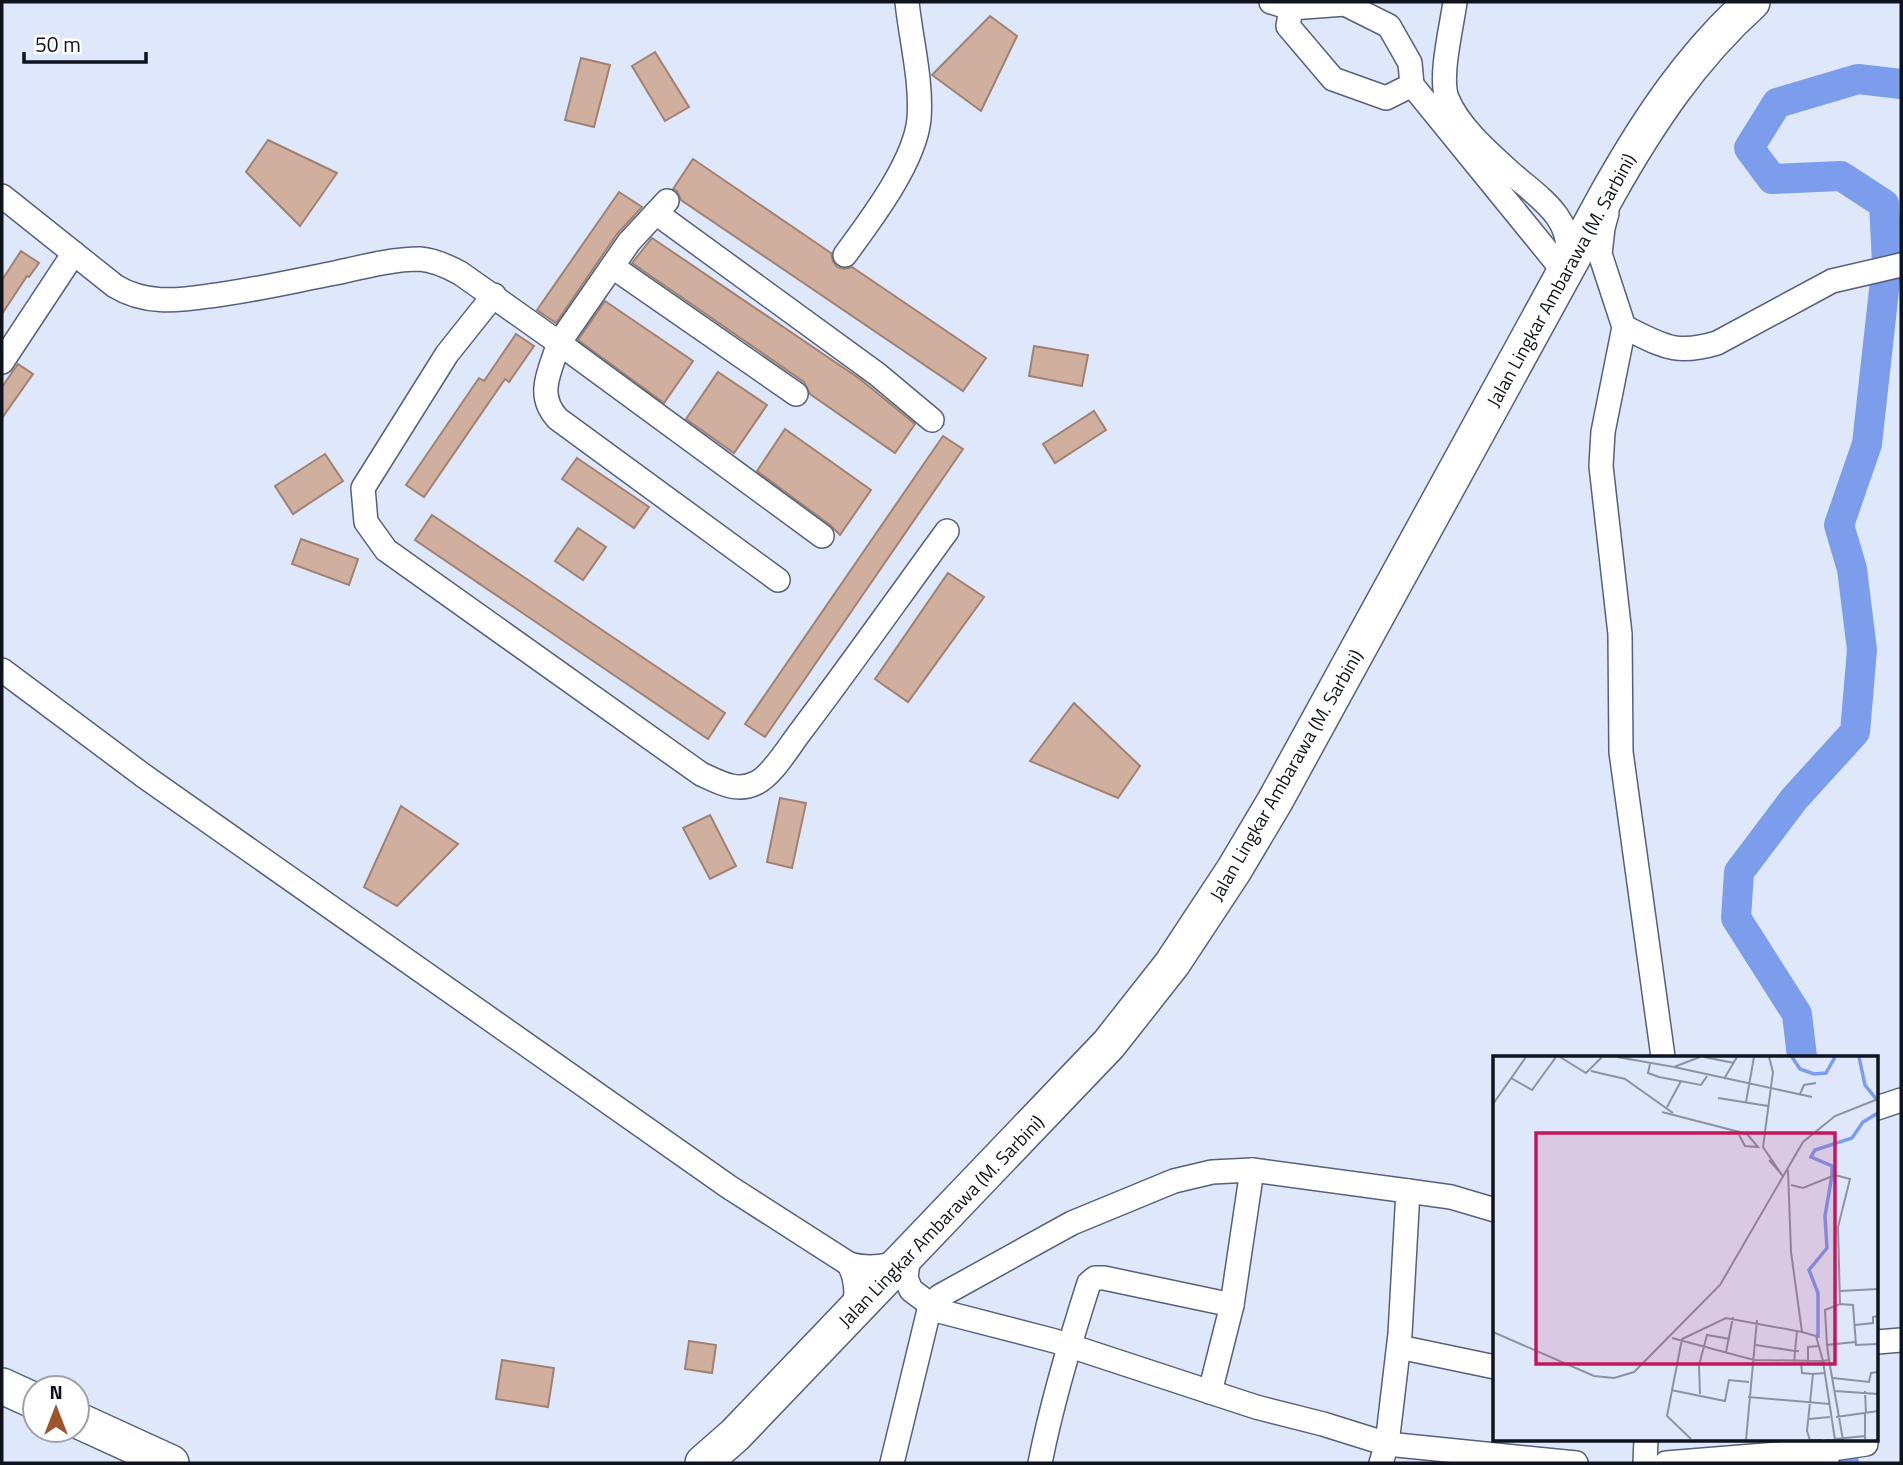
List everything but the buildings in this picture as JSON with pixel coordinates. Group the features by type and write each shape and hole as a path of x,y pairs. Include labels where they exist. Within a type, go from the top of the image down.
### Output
{"highway":[{"name":"Jalan Lingkar Ambarawa (M. Sarbini)","path":"703,1463 735,1435 860,1305 907,1268 1110,1044 1172,964 1234,870 1275,801 1613,183 1650,121 1698,57 1752,2"},
{"path":"2,1386 21,1395"},
{"path":"91,1426 171,1463"}],"street":[{"path":"845,255 895,180 910,151 919,121 919,97 906,2"},
{"path":"1455,2 1444,79 1447,99 1466,127 1509,171 1552,208 1567,236 1569,250 1565,273"},
{"path":"1412,85 1386,97 1333,79 1288,26 1281,5 1345,4 1389,26 1410,63 1412,85 1565,273"},
{"path":"1552,208 1569,210 1595,202 1613,183"},
{"path":"1613,183 1600,254 1624,327 1603,432 1601,466 1620,634 1621,752 1663,1056"},
{"path":"2,195 115,286 145,299 189,299 245,292 357,268 421,259 442,264 494,295 822,536"},
{"path":"778,580 558,419 549,409 547,380 559,343 629,242 661,207 877,374 932,420"},
{"path":"2,362 74,253"},
{"path":"1565,273 1584,265 1609,276"},
{"path":"1624,327 1665,347 1698,349 1717,343 1832,281 1898,266"},
{"path":"613,267 796,394"},
{"path":"494,295 447,354 362,488 366,522 386,550 701,774 731,787 744,788 759,782 847,671 947,531"},
{"path":"2,670 144,776 707,1171 849,1264 863,1268 907,1268 930,1306 965,1319 1183,1382 1384,1454 1576,1463"},
{"path":"1878,1108 1901,1100"},
{"path":"1210,1392 1232,1306 1252,1170"},
{"path":"892,1463 930,1306 940,1296 1072,1223 1174,1181 1212,1172 1252,1170 1451,1197 1493,1209"},
{"path":"1384,1454 1399,1347 1408,1191"},
{"path":"849,1264 860,1305"},
{"path":"1040,1463 1069,1347 1089,1283 1095,1278 1232,1306"},
{"path":"1878,1342 1901,1340"},
{"path":"1399,1347 1493,1367"},
{"path":"1644,1463 1646,1440"},
{"path":"1679,1463 1733,1449 1827,1450 1865,1447"}],"waterway":[{"path":"1802,1056 1797,1014 1736,918 1739,872 1794,799 1855,732 1862,650 1852,569 1839,525 1867,444 1887,263 1884,204 1841,176 1772,179 1749,148 1777,103 1858,79 1901,84"},
{"path":"1839,1440 1844,1463"}]}
